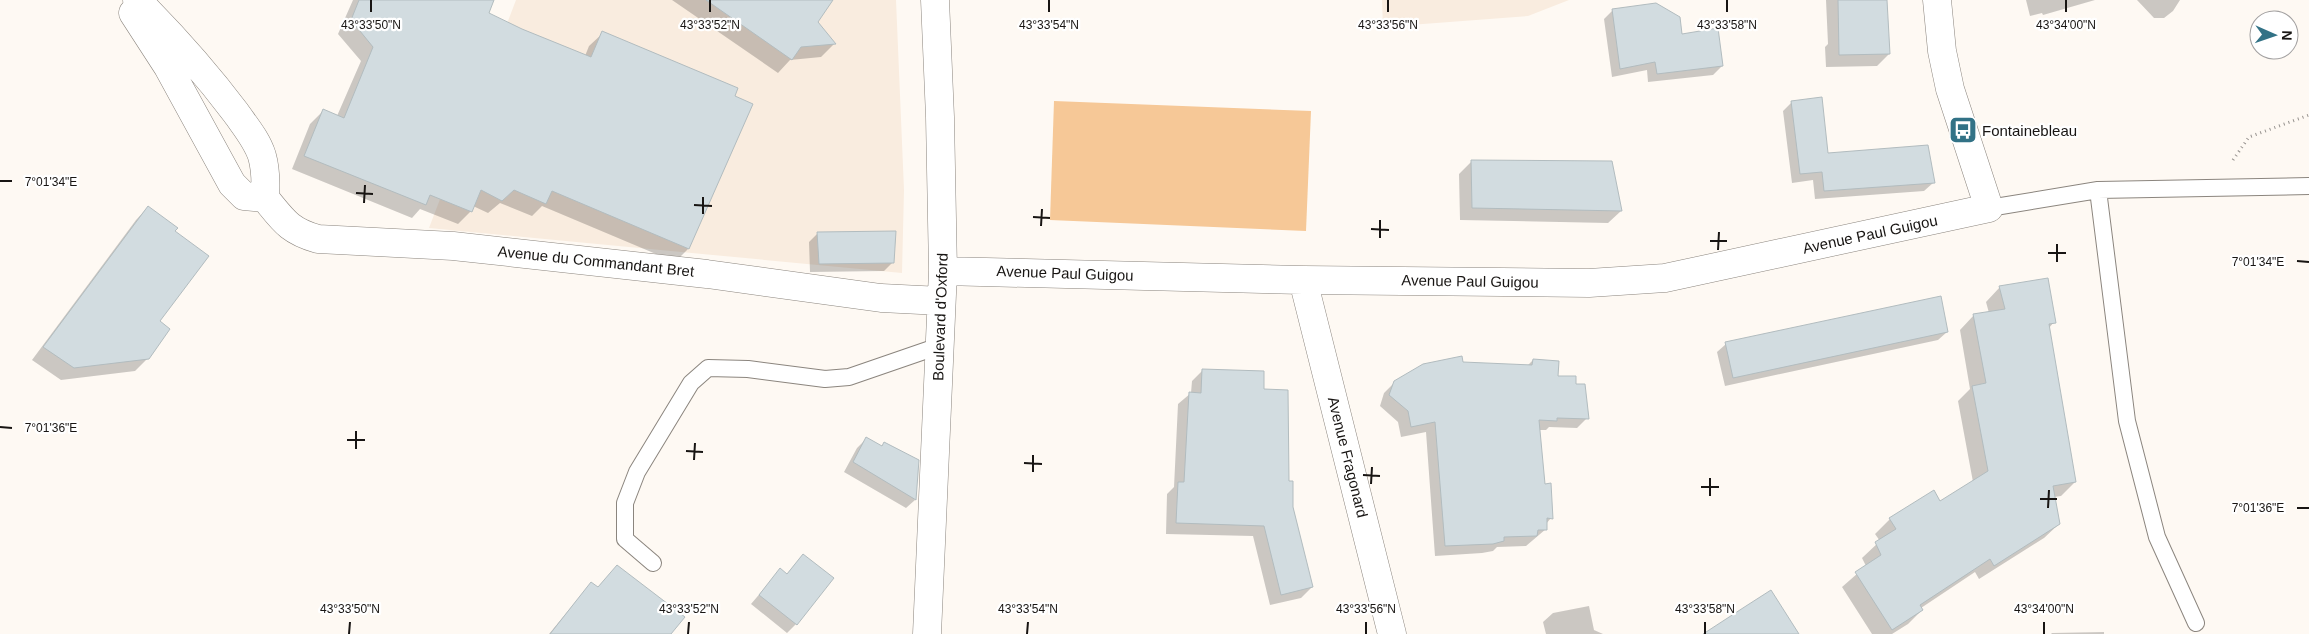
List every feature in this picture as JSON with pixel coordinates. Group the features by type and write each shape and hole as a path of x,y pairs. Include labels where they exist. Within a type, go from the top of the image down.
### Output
{"street":[{"path":"125,0 168,67 232,184 244,196 265,198 266,177 261,154 250,132 228,102 171,35 137,0"},
{"name":"Boulevard d'Oxford","path":"927,634 940,301 943,271 940,117 935,0"},
{"path":"1937,0 1942,50 1950,89 1989,208"},
{"name":"Avenue du Commandant Bret","path":"265,198 289,226 304,235 318,239 470,247 707,274 882,298 940,301"},
{"name":"Avenue Paul Guigou","path":"943,271 1303,280 1589,283 1665,278 1989,208"},
{"name":"Avenue Fragonard","path":"1303,280 1392,634"}],"lane":[{"path":"1989,208 2098,190 2309,186"},
{"path":"2098,190 2127,421 2157,537 2196,623"},
{"path":"653,563 625,539 625,503 638,472 691,383 708,368 748,369 825,379 849,377 939,346"}],"path":[{"path":"2215,188 2249,137 2309,115"}],"shaded area":[{"path":"516,0 896,0 904,190 902,273 429,228"},
{"path":"1382,0 1569,0 1528,16 1383,27"},
{"path":"1054,101 1311,111 1306,231 1050,220"}],"building":[{"path":"359,0 494,0 489,13 522,29 591,57 602,31 738,88 735,96 753,104 689,249 552,191 546,204 514,190 502,201 481,190 472,212 430,195 426,205 304,156 323,109 344,118 373,47 351,20"},
{"path":"706,0 833,0 818,22 836,44 801,47 792,60"},
{"path":"1838,0 1887,0 1890,54 1839,55"},
{"path":"1656,3 1680,17 1682,34 1718,28 1723,66 1657,74 1655,62 1620,69 1612,9"},
{"path":"1822,97 1828,153 1928,145 1935,183 1824,191 1822,172 1800,174 1791,101"},
{"path":"1471,160 1612,161 1622,211 1472,208"},
{"path":"148,206 178,228 175,231 209,256 160,321 170,329 149,359 74,368 43,347"},
{"path":"896,231 894,263 819,264 817,232"},
{"path":"2048,278 2056,323 2049,324 2076,482 2053,486 2060,524 1994,566 1990,559 1920,605 1923,610 1892,630 1855,572 1881,555 1875,542 1896,529 1889,518 1934,490 1940,501 1988,471 1972,386 1986,383 1973,314 2005,309 1999,286"},
{"path":"1941,296 1948,332 1733,378 1725,342"},
{"path":"1462,356 1463,362 1532,365 1533,359 1559,361 1558,376 1576,376 1576,384 1585,384 1589,419 1557,418 1557,421 1539,420 1545,484 1551,483 1553,519 1547,518 1547,530 1538,530 1537,536 1504,537 1504,541 1493,544 1445,546 1435,422 1411,427 1408,411 1389,395 1394,381 1423,364"},
{"path":"1202,369 1264,371 1264,389 1288,390 1289,481 1293,481 1293,507 1313,587 1281,595 1264,526 1176,523 1178,482 1184,482 1189,392 1201,393"},
{"path":"866,437 882,446 884,442 919,460 916,500 853,462"},
{"path":"803,554 834,578 797,625 759,595 780,568 787,574"},
{"path":"617,565 685,617 671,634 550,634 591,582 598,587"},
{"path":"1771,590 1799,634 1703,634 1746,606"}],"place":[{"name":"Fontainebleau","path":"1963,130"}]}
